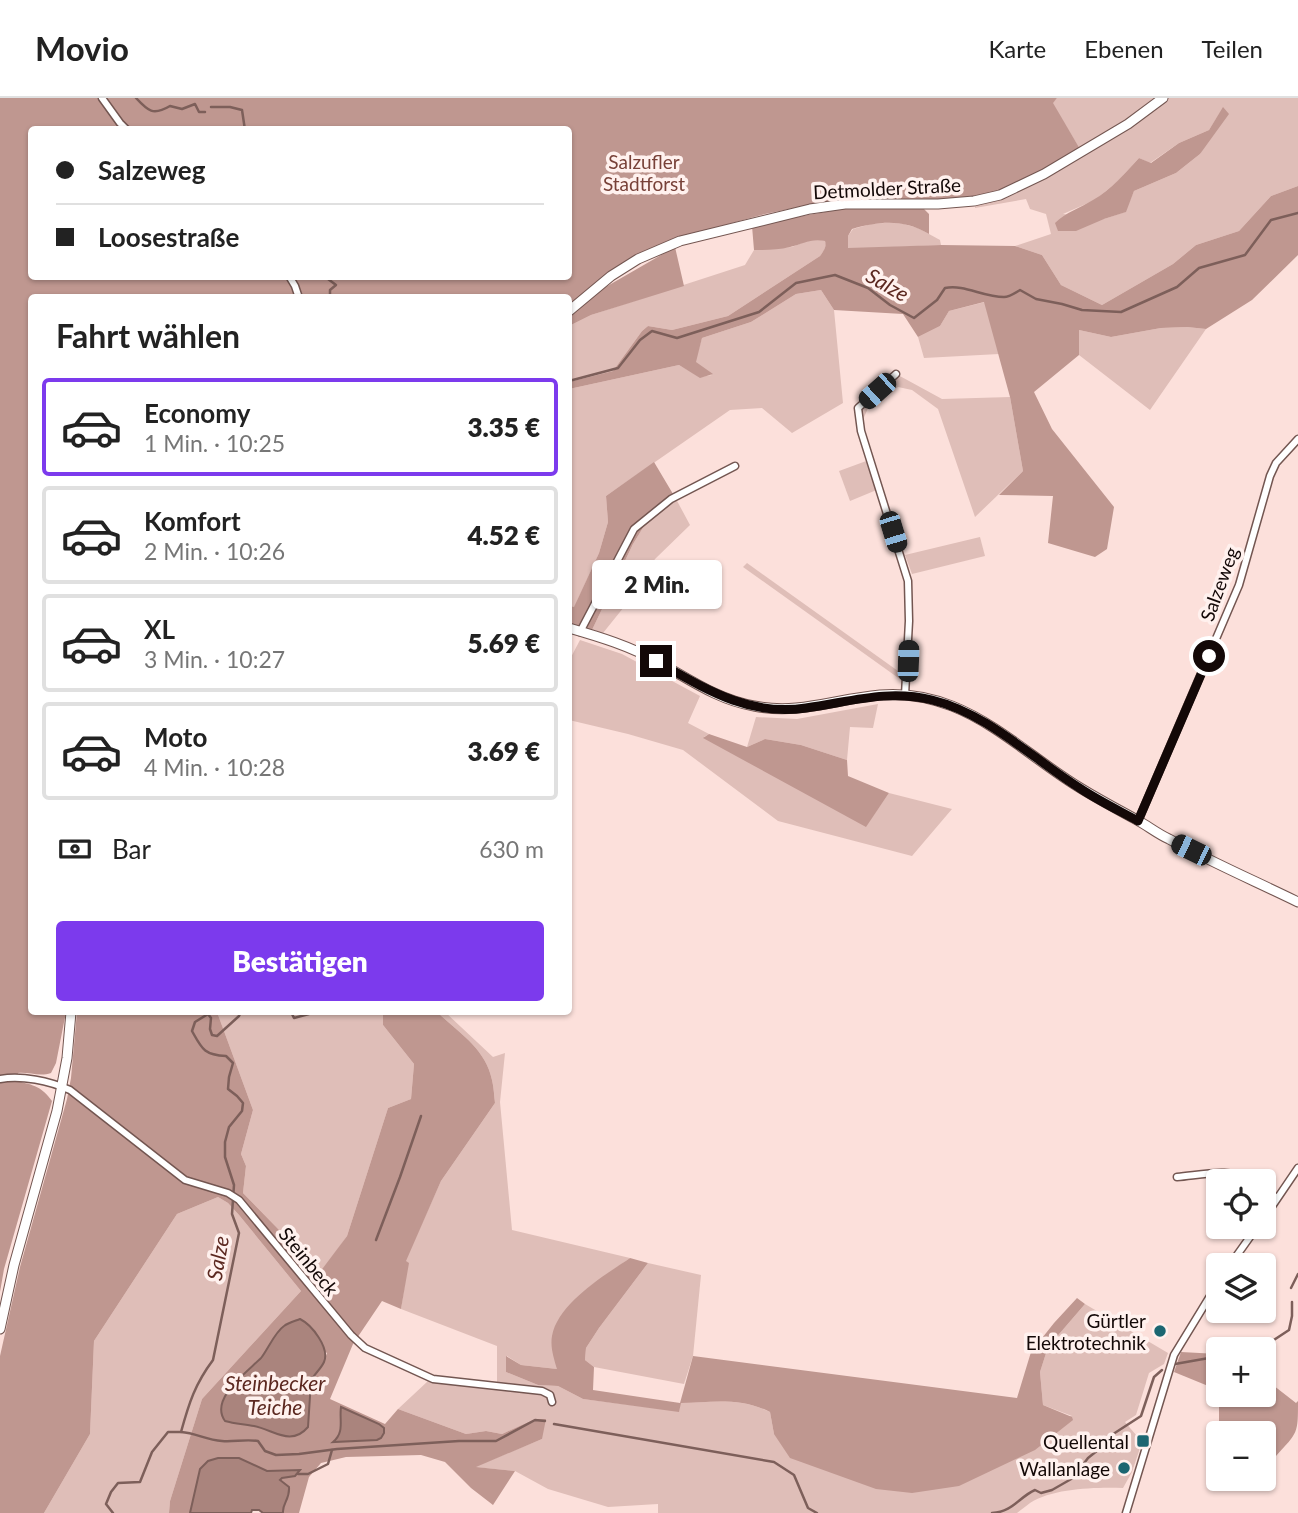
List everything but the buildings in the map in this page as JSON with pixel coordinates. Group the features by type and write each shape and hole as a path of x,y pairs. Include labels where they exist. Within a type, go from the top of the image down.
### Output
{"main road":[{"name":"Detmolder Straße","path":"572,308 611,276 638,259 691,238 778,216 845,204 938,204 974,201 1000,195 1044,174 1097,143 1163,98"},
{"path":"572,629 631,649 710,691 735,702 756,707 803,709 882,695 905,695 936,701 990,726 1079,788 1168,839 1298,902"},
{"path":"0,1329 14,1265 57,1111 67,1058 71,1015"}],"street":[{"path":"102,98 123,126"},
{"path":"896,374 858,408 861,432 908,581 905,695"},
{"name":"Salzeweg","path":"1138,821 1239,585 1269,476 1276,463 1298,439"},
{"path":"580,632 634,529 671,499 735,466"},
{"path":"0,1079 21,1077 62,1086"},
{"name":"Steinbeck","path":"62,1086 111,1120 185,1180 228,1193 239,1200 351,1335 365,1348 433,1379 542,1391 550,1395 552,1402"},
{"path":"1276,1201 1298,1168"},
{"path":"1177,1177 1206,1175"},
{"path":"1126,1513 1174,1355 1206,1301"}],"shaded area":[{"path":"1057,98 1298,98 1298,186 1271,196 1239,231 1196,245 1173,264 1102,305 1061,285 1042,255 1015,246 1051,234 1046,214 1030,209 1026,199 975,208 975,204 1080,149 1052,103","holes":["1223,108 1200,154 1176,173 1134,191 1125,212 1104,219 1063,214 1095,200 1117,182 1139,158 1150,163 1179,143 1209,130"]},
{"path":"897,222 918,228 940,240 941,245 848,249 848,236 853,229 871,224"},
{"path":"817,239 825,241 826,244 820,256 728,316 672,330 648,326 613,371 572,381 572,324 591,315 745,265 754,250 792,247"},
{"path":"821,290 834,310 843,403 792,433 762,408 730,410 606,496 608,522 599,553 574,608 572,607 572,388 679,365 700,377 712,375 695,362 702,338 751,322 796,294"},
{"path":"985,302 999,354 924,358 918,337 940,326 949,311"},
{"path":"1161,328 1206,329 1150,410 1079,355 1079,330 1111,337"},
{"path":"898,375 942,399 1010,397 1023,471 975,517 938,409 912,390 898,387 869,406 861,424 861,409"},
{"path":"869,460 879,489 850,501 839,471"},
{"path":"676,499 690,525 655,559 632,597 603,633 592,630 644,526"},
{"path":"980,537 985,556 912,574 905,555"},
{"path":"747,563 905,676 904,682 743,567"},
{"path":"580,640 622,654 700,696 688,723 709,734 704,737 866,826 889,793 952,809 912,856 778,821 683,750 572,721 572,655"},
{"path":"878,704 873,728 850,727 847,760 801,745 765,739 747,747 756,717 797,719"},
{"path":"218,1015 383,1015 383,1025 414,1064 411,1099 388,1108 347,1236 321,1273 243,1193 246,1166 241,1154 253,1110"},
{"path":"440,1015 448,1015 493,1057 505,1053 500,1102 512,1230 630,1258 589,1287 557,1369 521,1365 507,1356 506,1372 538,1385 558,1386 583,1399 679,1411 680,1403 748,1404 770,1412 774,1434 1072,1416 1043,1405 1040,1372 1048,1347 1085,1304 1168,1353 1164,1364 1149,1373 1136,1415 1125,1422 1142,1442 1132,1472 1123,1488 1063,1491 1040,1498 1017,1513 658,1513 658,1504 608,1507 548,1489 515,1471 474,1467 542,1439 535,1419 502,1434 486,1431 466,1434 398,1409 428,1381 497,1388 497,1346 401,1309 408,1263 405,1261 441,1181 495,1103 489,1069 470,1042"},
{"path":"218,1197 239,1215 301,1291 202,1399 170,1501 169,1513 44,1513 90,1434 94,1341 177,1214"},
{"path":"648,1263 701,1275 693,1356 684,1384 594,1367 585,1360 586,1348"}],"green space":[{"name":"Salzufler Stadtforst","path":"0,98 1057,98 1053,103 1080,149 999,191 956,199 829,202 765,214 674,239 572,304 572,294 28,294 28,1015 65,1015 56,1063 51,1073 18,1073 17,1081 37,1087 52,1101 4,1269 0,1292"},
{"path":"1223,107 1229,114 1200,154 1176,173 1134,191 1126,212 1076,231 1058,231 1055,223 1106,191 1139,158 1151,163 1179,143 1209,130"},
{"path":"1298,186 1298,255 1252,300 1206,329 1161,328 1111,337 1079,330 1079,355 1034,392 1052,429 1114,507 1107,549 1095,557 1048,543 1053,496 999,495 1023,471 1010,397 984,302 949,311 940,326 918,337 903,314 834,310 821,290 796,294 751,322 702,338 696,362 713,374 700,378 679,365 572,388 572,381 613,371 648,326 672,330 728,316 820,256 825,247 825,241 815,240 781,249 754,250 752,226 842,209 922,207 929,214 929,234 901,224 873,224 852,229 848,236 848,248 1015,246 1042,255 1061,285 1102,305 1173,264 1196,245 1239,231 1271,196"},
{"path":"675,247 684,286 591,315 572,324 572,314 597,292"},
{"path":"654,462 676,499 644,526 592,630 572,625 572,607 599,553 608,522 606,496"},
{"path":"709,734 747,747 765,739 801,745 847,760 848,776 889,793 866,827 703,738"},
{"path":"77,1015 218,1015 253,1110 241,1154 246,1166 243,1193 320,1272 347,1236 388,1108 411,1099 414,1064 383,1025 383,1015 440,1015 471,1042 489,1069 495,1103 441,1181 406,1261 409,1263 401,1309 382,1301 353,1344 330,1399 385,1424 398,1409 466,1434 486,1431 502,1434 535,1419 546,1419 542,1439 476,1467 515,1471 493,1505 445,1462 421,1455 346,1457 321,1463 309,1477 299,1513 283,1513 289,1487 279,1481 295,1470 267,1471 239,1458 200,1469 190,1513 169,1513 170,1501 202,1399 301,1291 239,1215 218,1197 177,1214 94,1341 90,1434 44,1513 0,1513 0,1356 20,1267 67,1099","holes":["284,1326 327,1353 311,1381 308,1427 303,1432 286,1436 254,1426 232,1423 231,1386 262,1356","340,1409 377,1440 334,1441 341,1431"]},
{"path":"630,1258 648,1263 586,1348 585,1360 594,1367 593,1390 680,1403 693,1356 1017,1398 1031,1352 1077,1298 1085,1304 1048,1347 1040,1372 1043,1405 1072,1417 1073,1420 1035,1450 959,1486 912,1493 876,1489 790,1458 774,1434 770,1412 759,1407 726,1402 681,1403 679,1412 583,1399 558,1386 538,1385 506,1372 506,1356 521,1365 557,1369 552,1336 563,1312 584,1291"},
{"path":"1181,1352 1206,1353 1206,1385 1174,1372"},
{"path":"1276,1387 1296,1403 1298,1401 1295,1432 1276,1456 1276,1421 1219,1421 1219,1407 1276,1407"}],"water":[{"name":"Steinbecker Teiche","path":"300,1319 310,1326 319,1338 325,1356 323,1365 311,1381 308,1427 302,1433 289,1437 254,1426 225,1421 221,1413 222,1404 232,1386 261,1358 281,1329"},
{"path":"341,1407 379,1424 384,1428 381,1438 333,1442 340,1430"},
{"name":"Steinbecker Teiche","path":"239,1458 267,1471 300,1470 295,1476 280,1480 289,1487 283,1513 252,1510 251,1513 190,1513 200,1469 208,1461"}],"waterway":[{"path":"136,98 151,111 170,106 182,109 195,104 199,112 205,112"},
{"path":"211,107 242,110 244,126"},
{"name":"Salze","path":"572,380 618,368 640,340 652,331 677,338 759,312 796,283 835,275 868,288 890,305 914,318 937,300 945,288 952,287 1004,297 1020,290 1036,299 1082,310 1121,312 1177,287 1199,268 1245,255 1271,220 1298,213"},
{"path":"329,280 336,285 330,290 330,294"},
{"name":"Salze","path":"113,1513 106,1504 118,1483 140,1482 152,1452 168,1432 181,1432 193,1394 213,1360 239,1233 232,1214 234,1185 225,1157 225,1142 229,1127 242,1111 243,1103 228,1089 233,1063 226,1056 204,1050 192,1031 195,1022 206,1015"},
{"name":"Salze","path":"209,1015 212,1035 217,1036 240,1015"},
{"name":"Salze","path":"292,1015 294,1018 305,1015"},
{"path":"376,1240 421,1116"},
{"path":"1291,1288 1298,1274"},
{"path":"1276,1339 1289,1330 1292,1302"},
{"path":"1175,1364 1206,1359"},
{"path":"992,1513 1011,1507 1035,1490 1041,1493 1052,1490 1073,1478 1088,1458 1103,1446 1107,1438 1141,1416 1154,1377 1162,1370"},
{"path":"181,1432 216,1440 258,1441 265,1451 276,1455 459,1441 496,1441 535,1420 545,1421"},
{"path":"554,1424 774,1462 794,1475 808,1508 817,1513"},
{"path":"298,1474 308,1474 328,1464 332,1450"}],"place":[{"name":"Gürtler Elektrotechnik","path":"1160,1331"},
{"name":"Quellental","path":"1143,1441"},
{"name":"Wallanlage","path":"1124,1468"}],"route":[{"path":"656,661 710,691 735,702 756,707 803,709 882,695 917,696 953,706 990,726 1079,788 1138,821 1209,656"}]}
